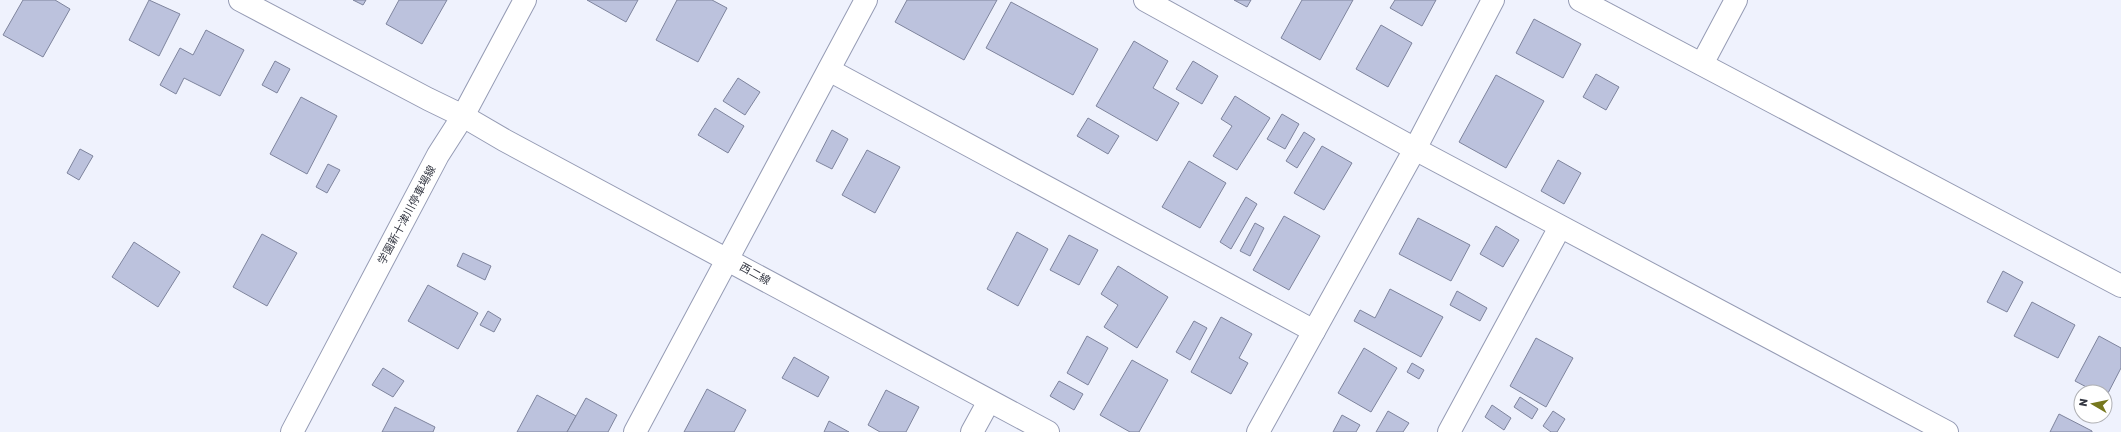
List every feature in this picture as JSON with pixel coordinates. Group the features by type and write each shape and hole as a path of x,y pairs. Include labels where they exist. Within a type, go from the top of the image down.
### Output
{"street":[{"name":"西二線","path":"240,0 421,96 463,116 504,140 1048,432"},
{"name":"学園新十津川停車場線","path":"292,432 438,155 463,116 525,0"},
{"path":"635,432 866,0"},
{"path":"1145,0 1415,149 1946,432"},
{"path":"1258,432 1415,149 1494,0"},
{"path":"1580,0 2121,286"},
{"path":"1702,64 1736,0"},
{"path":"829,70 1314,331"},
{"path":"1449,432 1560,227"},
{"path":"972,432 989,401"}],"building":[{"path":"23,0 55,0 70,9 43,57 3,35"},
{"path":"149,0 180,14 159,56 129,40"},
{"path":"353,0 366,0 363,5"},
{"path":"399,0 447,0 422,44 386,24"},
{"path":"587,0 638,0 626,22"},
{"path":"677,0 712,0 727,8 698,62 656,40"},
{"path":"907,0 997,0 964,60 895,22"},
{"path":"1234,0 1251,0 1247,7"},
{"path":"1302,0 1353,0 1320,60 1281,38"},
{"path":"1395,0 1436,0 1422,26 1390,8"},
{"path":"1011,2 1098,49 1073,95 986,48"},
{"path":"1534,19 1581,44 1563,78 1516,53"},
{"path":"1381,25 1412,43 1388,87 1356,69"},
{"path":"206,30 244,50 220,96 184,78 176,94 160,85 180,48 193,55"},
{"path":"1134,41 1168,61 1153,88 1179,103 1157,141 1096,106"},
{"path":"275,61 290,69 277,93 262,85"},
{"path":"1193,61 1218,76 1202,104 1176,89"},
{"path":"1596,74 1619,87 1606,110 1583,97"},
{"path":"1496,75 1544,101 1506,168 1459,142"},
{"path":"738,78 760,92 745,115 723,101"},
{"path":"1235,96 1270,118 1237,170 1213,156 1232,126 1221,119"},
{"path":"301,97 337,116 307,174 270,154"},
{"path":"715,108 744,126 728,153 698,135"},
{"path":"1282,114 1299,124 1285,149 1267,139"},
{"path":"1088,118 1119,136 1108,154 1077,136"},
{"path":"832,130 848,139 832,169 816,161"},
{"path":"1304,132 1315,139 1297,168 1286,161"},
{"path":"1322,146 1352,163 1324,210 1294,193"},
{"path":"80,149 93,156 79,180 67,173"},
{"path":"867,150 900,167 875,213 842,195"},
{"path":"1558,160 1581,173 1564,204 1541,191"},
{"path":"1189,161 1226,183 1200,228 1162,207"},
{"path":"328,164 340,170 327,193 316,187"},
{"path":"1246,197 1257,204 1231,249 1220,242"},
{"path":"1284,216 1320,236 1289,290 1253,270"},
{"path":"1418,218 1470,245 1451,281 1399,254"},
{"path":"1255,223 1264,228 1250,256 1240,251"},
{"path":"1496,226 1519,240 1503,267 1480,254"},
{"path":"1017,232 1048,249 1018,306 987,289"},
{"path":"262,234 297,253 267,306 233,287"},
{"path":"1069,235 1098,250 1079,285 1050,270"},
{"path":"134,242 180,272 158,307 112,277"},
{"path":"463,253 491,266 485,280 457,266"},
{"path":"1118,266 1168,297 1137,348 1104,327 1118,305 1101,294"},
{"path":"2003,271 2023,282 2007,312 1987,302"},
{"path":"428,285 478,313 458,349 408,321"},
{"path":"1390,289 1443,317 1421,357 1354,321 1360,310 1375,318"},
{"path":"1457,291 1487,308 1480,321 1450,305"},
{"path":"2032,302 2075,325 2058,358 2014,336"},
{"path":"488,311 501,319 494,332 480,325"},
{"path":"1221,317 1252,334 1239,358 1248,363 1231,394 1191,372"},
{"path":"1194,321 1207,328 1190,360 1176,352"},
{"path":"1087,336 1108,348 1088,385 1067,373"},
{"path":"2099,336 2121,348 2121,368 2113,384 2081,384 2075,381"},
{"path":"1536,338 1573,358 1546,407 1510,386"},
{"path":"1364,348 1397,368 1371,412 1338,393"},
{"path":"794,357 829,377 818,397 782,378"},
{"path":"1132,360 1168,380 1139,432 1130,432 1100,415"},
{"path":"1412,363 1424,370 1419,379 1407,372"},
{"path":"383,368 404,381 393,397 372,385"},
{"path":"1059,381 1083,394 1074,410 1050,396"},
{"path":"707,389 746,410 734,432 684,432"},
{"path":"886,390 919,407 906,432 880,432 868,425"},
{"path":"537,395 576,416 567,432 517,432"},
{"path":"1520,397 1538,409 1532,419 1514,407"},
{"path":"586,398 617,415 608,432 567,432"},
{"path":"1492,405 1511,418 1504,430 1485,417"},
{"path":"395,407 435,427 433,432 382,432"},
{"path":"1388,411 1409,423 1403,432 1376,432"},
{"path":"1553,411 1565,419 1557,432 1551,432 1543,426"},
{"path":"2059,414 2073,421 2073,424 2078,424 2092,431 2092,432 2050,432"},
{"path":"1342,415 1360,425 1356,432 1333,432"},
{"path":"829,421 849,432 824,432"}]}
